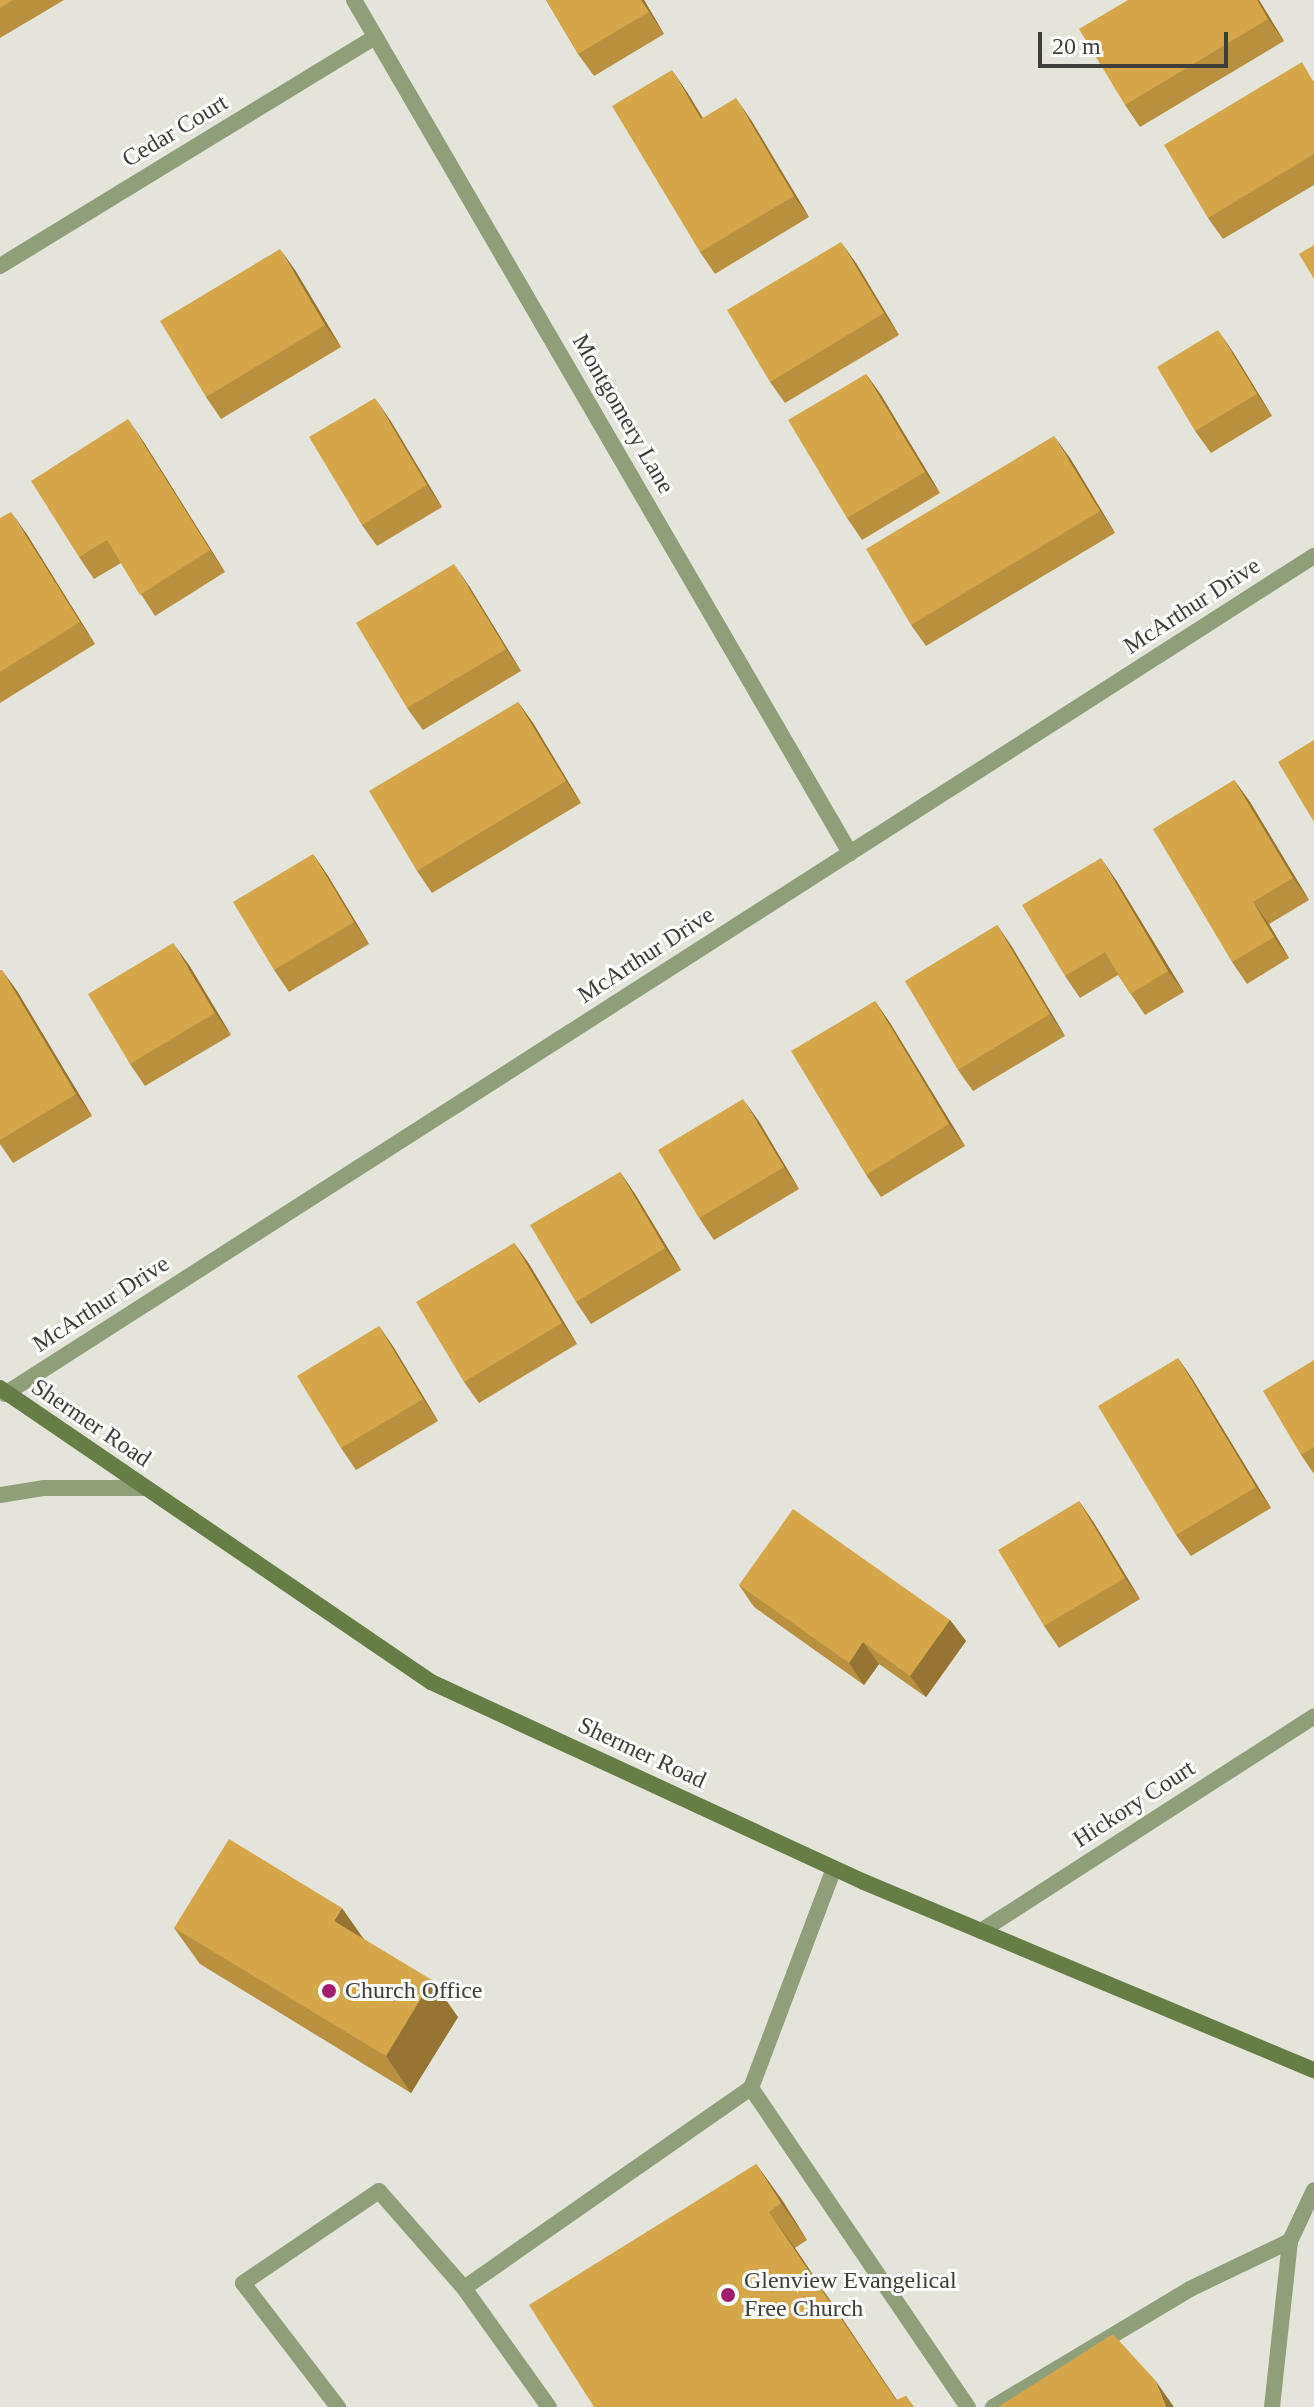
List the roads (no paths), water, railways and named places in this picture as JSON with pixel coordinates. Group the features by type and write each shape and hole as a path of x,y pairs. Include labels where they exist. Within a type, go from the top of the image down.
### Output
{"main road":[{"name":"Shermer Road","path":"3,1391 431,1682 834,1868 1314,2070"}],"street":[{"name":"Montgomery Lane","path":"354,0 850,853"},
{"name":"Cedar Court","path":"0,266 375,37"},
{"name":"McArthur Drive","path":"3,1391 1314,556"},
{"path":"0,1495 44,1488 144,1488"},
{"name":"Hickory Court","path":"981,1931 1314,1716"},
{"path":"464,2288 751,2088 834,1868"},
{"path":"751,2088 968,2407"},
{"path":"1272,2407 1290,2241 1314,2190"},
{"path":"338,2407 243,2283 379,2191 464,2288 549,2407"},
{"path":"993,2407 1190,2289 1290,2241"}],"place":[{"name":"Church Office","path":"329,1991"},
{"name":"Glenview Evangelical Free Church","path":"728,2295"}]}
